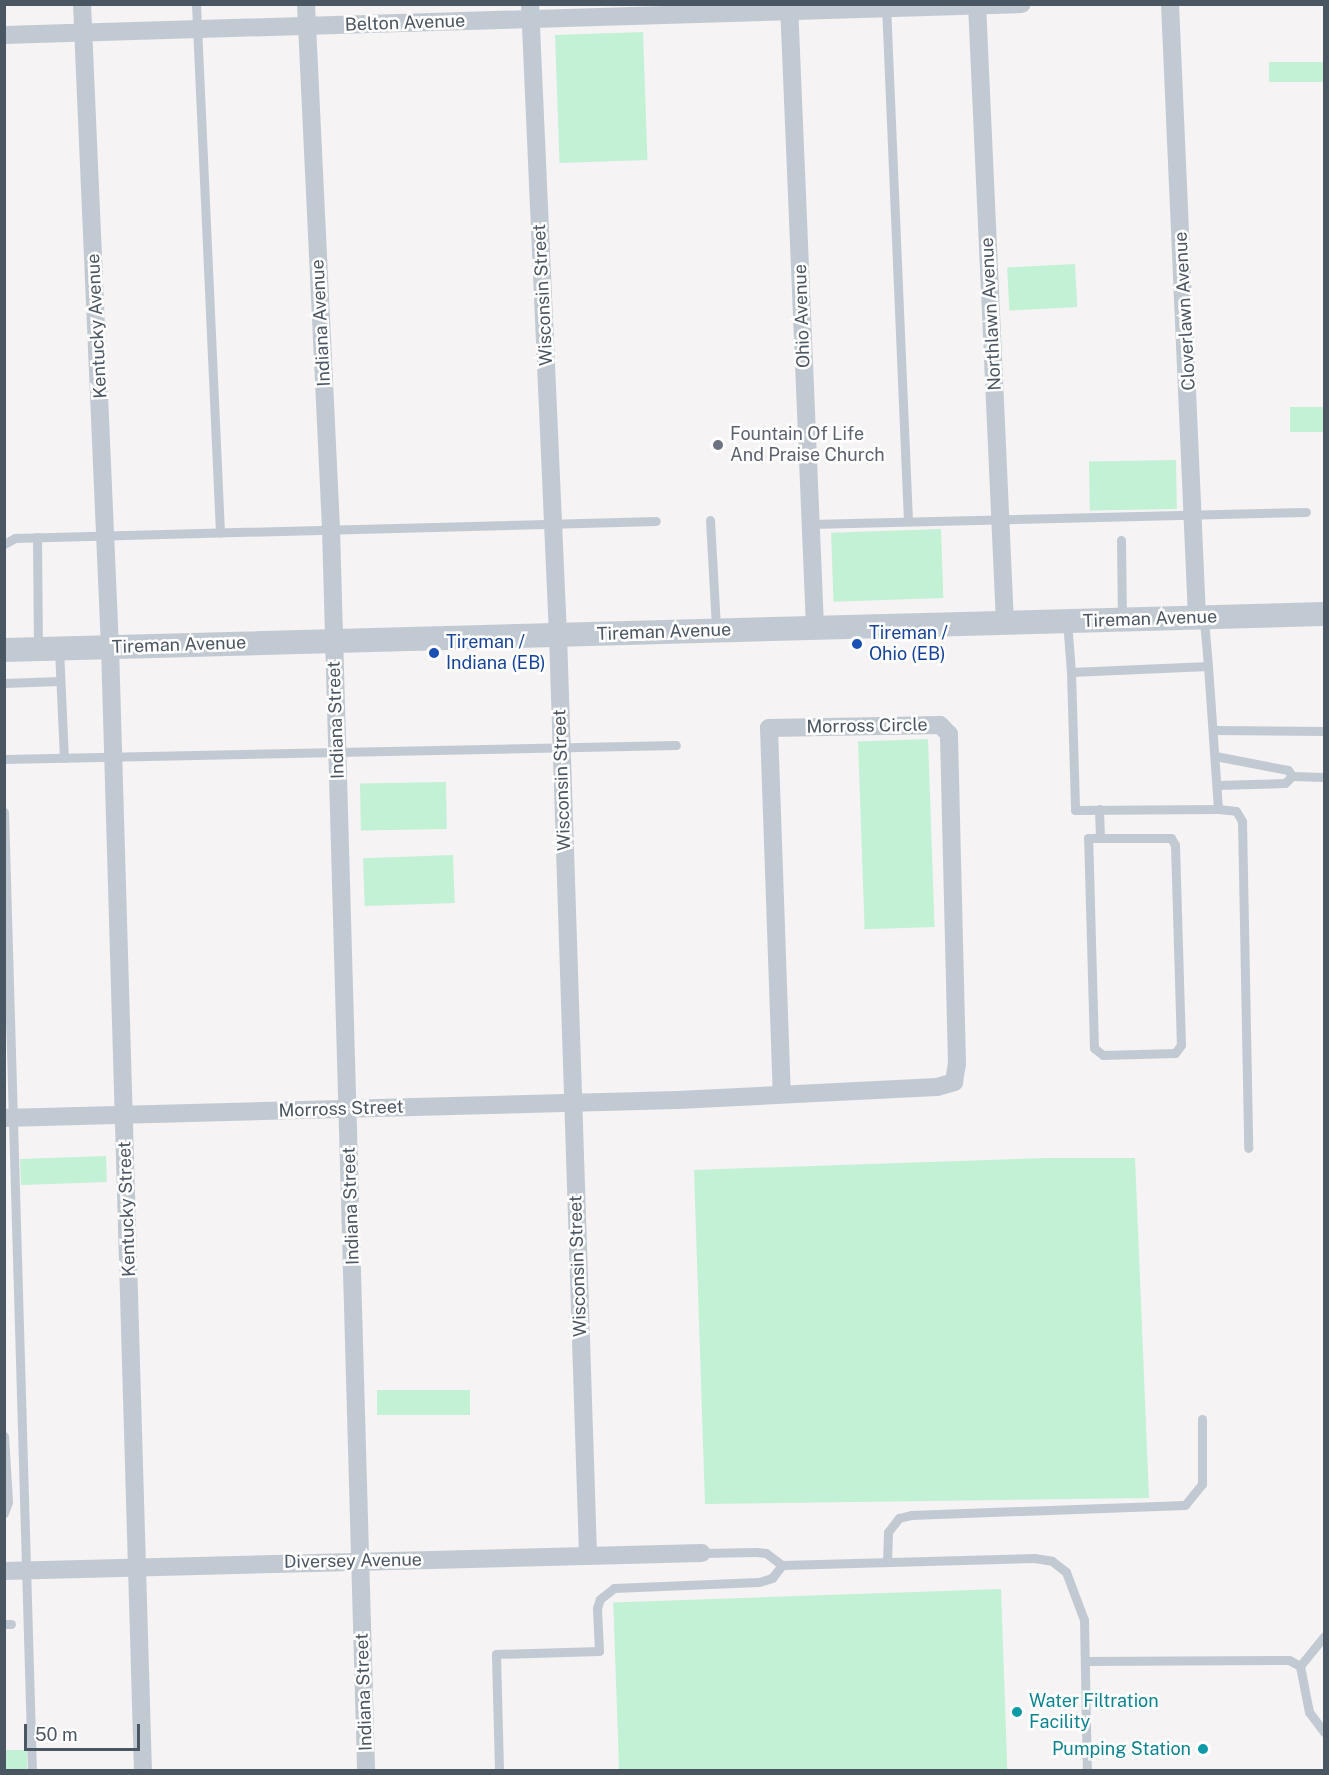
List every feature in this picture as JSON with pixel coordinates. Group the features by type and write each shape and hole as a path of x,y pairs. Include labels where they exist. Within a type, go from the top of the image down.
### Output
{"street":[{"name":"Kentucky Avenue","path":"82,4 110,647"},
{"name":"Indiana Avenue","path":"306,4 334,641"},
{"name":"Belton Avenue","path":"4,34 307,26 531,12 1022,4"},
{"name":"Cloverlawn Avenue","path":"1170,4 1200,617"},
{"name":"Northlawn Avenue","path":"977,5 1005,623"},
{"name":"Ohio Avenue","path":"790,8 815,628"},
{"name":"Wisconsin Street","path":"531,12 558,635 588,1556"},
{"name":"Tireman Avenue","path":"4,650 1324,614"},
{"name":"Indiana Street","path":"334,641 366,1770"},
{"name":"Kentucky Street","path":"110,647 142,1770"},
{"name":"Morross Circle","path":"678,1100 937,1087 954,1082 957,1064 949,734 940,725 769,728 782,1093"},
{"name":"Morross Street","path":"8,1118 678,1100"},
{"name":"Diversey Avenue","path":"4,1571 702,1553"}],"lane":[{"path":"196,4 220,532"},
{"path":"886,7 908,521"},
{"path":"810,524 1306,512"},
{"path":"710,519 716,631"},
{"path":"4,544 15,538 37,537 656,520"},
{"path":"37,537 49,649 60,681 64,758"},
{"path":"1121,540 1122,620"},
{"path":"1200,617 1208,666 1218,809"},
{"path":"1067,621 1071,672 1075,810 1218,809 1236,811 1242,820 1248,1148"},
{"path":"1071,672 1208,666"},
{"path":"4,683 60,681"},
{"path":"1213,730 1324,731"},
{"path":"4,759 676,745"},
{"path":"1215,756 1288,770 1292,776"},
{"path":"1216,785 1285,783 1292,776 1324,777"},
{"path":"1099,809 1100,838"},
{"path":"4,812 8,1118 27,1570 32,1770"},
{"path":"1088,838 1100,838 1171,838 1175,845 1181,1045 1175,1053 1103,1055 1094,1048 1088,838"},
{"path":"887,1562 888,1532 899,1518 911,1515 1185,1505 1202,1484 1202,1419"},
{"path":"4,1436 8,1502 4,1513"},
{"path":"702,1553 766,1553 782,1565 1052,1561 1066,1572 1084,1620 1087,1770"},
{"path":"499,1770 496,1654 598,1651 597,1608 600,1599 614,1588 759,1582 772,1578 782,1565"},
{"path":"1324,1636 1300,1666 1309,1712 1324,1732"},
{"path":"1085,1661 1289,1660 1300,1666"}],"green space":[{"path":"643,32 647,160 560,163 555,35"},
{"path":"1269,62 1324,62 1324,82 1269,82"},
{"path":"1075,264 1077,307 1009,310 1007,268"},
{"path":"1290,407 1324,407 1324,432 1290,432"},
{"path":"1176,460 1177,509 1090,511 1089,462"},
{"path":"941,529 943,598 833,602 831,533"},
{"path":"928,739 935,927 865,929 858,741"},
{"path":"446,782 447,829 361,830 360,784"},
{"path":"453,855 455,903 365,906 363,858"},
{"path":"106,1156 107,1182 21,1185 20,1159"},
{"path":"1045,1158 1135,1158 1149,1498 705,1504 694,1170"},
{"path":"377,1390 470,1390 470,1415 377,1415"},
{"path":"1001,1589 1007,1770 619,1770 613,1603"},
{"path":"5,1750 27,1750 27,1770 5,1770"}],"place":[{"name":"Fountain Of Life And Praise Church","path":"718,445"},
{"name":"Tireman / Ohio (EB)","path":"857,644"},
{"name":"Tireman / Indiana (EB)","path":"434,653"},
{"name":"Water Filtration Facility","path":"1017,1712"},
{"name":"Pumping Station","path":"1203,1749"}]}
